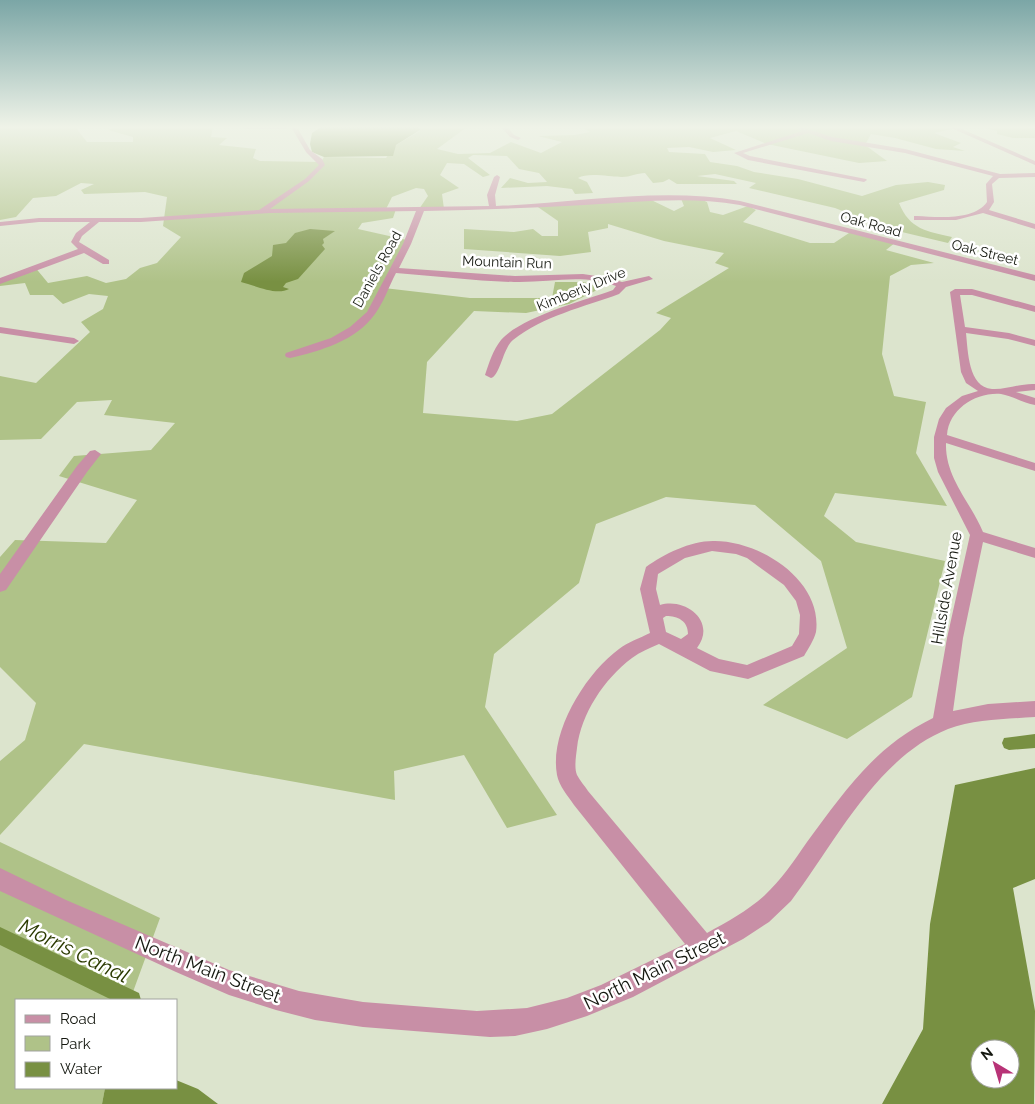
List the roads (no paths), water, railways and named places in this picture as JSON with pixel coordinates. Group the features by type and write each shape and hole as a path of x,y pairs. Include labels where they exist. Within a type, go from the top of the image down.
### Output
{"street":[{"path":"260,212 308,179"},
{"path":"493,208 491,195 496,179"},
{"path":"856,179 864,180"},
{"path":"917,218 947,218 982,210 990,205 992,198 989,184 994,179"},
{"name":"Oak Road","path":"0,224 39,220 157,219 260,212 493,208 678,197 711,198 740,203 929,252"},
{"name":"Daniels Road","path":"290,355 319,346 353,331 370,312 407,244 421,209"},
{"path":"982,210 1035,227"},
{"path":"97,220 75,239 76,244 106,262"},
{"path":"0,281 84,250"},
{"name":"Oak Street","path":"929,252 1035,278"},
{"name":"Mountain Run","path":"392,270 518,279 581,277 621,285"},
{"name":"Kimberly Drive","path":"491,375 503,345 515,334 532,324 616,292 621,288 621,285 649,280"},
{"path":"1035,309 972,292 958,291 954,294 968,378 995,392 1035,402"},
{"path":"959,329 1009,336 1035,343"},
{"path":"0,330 74,341"},
{"name":"Hillside Avenue","path":"942,723 955,638 976,534 972,521 947,479 940,461 941,427 944,418 954,407 966,399 1022,386 1035,387"},
{"path":"940,437 1035,467"},
{"path":"0,586 82,469 95,454"},
{"path":"976,534 1035,553"},
{"path":"712,546 738,549 752,554 790,581 804,599 808,615 807,634 798,651 748,672 716,666 659,636 654,615 648,589 651,571 662,562 692,549 712,546"},
{"path":"654,615 663,610 675,610 687,615 695,623 696,637 689,644 679,647"},
{"path":"659,636 627,653 606,672 585,699 568,739 567,776 580,798 703,947"},
{"name":"North Main Street","path":"0,879 154,950 247,989 299,1004 379,1016 486,1025 525,1021 563,1012 611,995 723,938 757,916 782,894 837,819 885,760 904,744 926,730 942,723 979,714 1035,709"}],"water":[{"path":"310,229 335,231 323,239 324,243 322,245 325,249 298,279 286,283 283,287 289,289 272,291 241,282 244,273 272,256 273,245 286,243 295,233"},
{"path":"1035,768 1035,879 1013,888 1035,1011 1034,1104 882,1104 923,1029 930,924 955,785"},
{"path":"178,1081 198,1089 218,1104 102,1104 105,1089 178,1089"}],"waterway":[{"name":"Morris Canal","path":"1009,743 1035,741"},
{"name":"Morris Canal","path":"0,936 130,999"}]}
